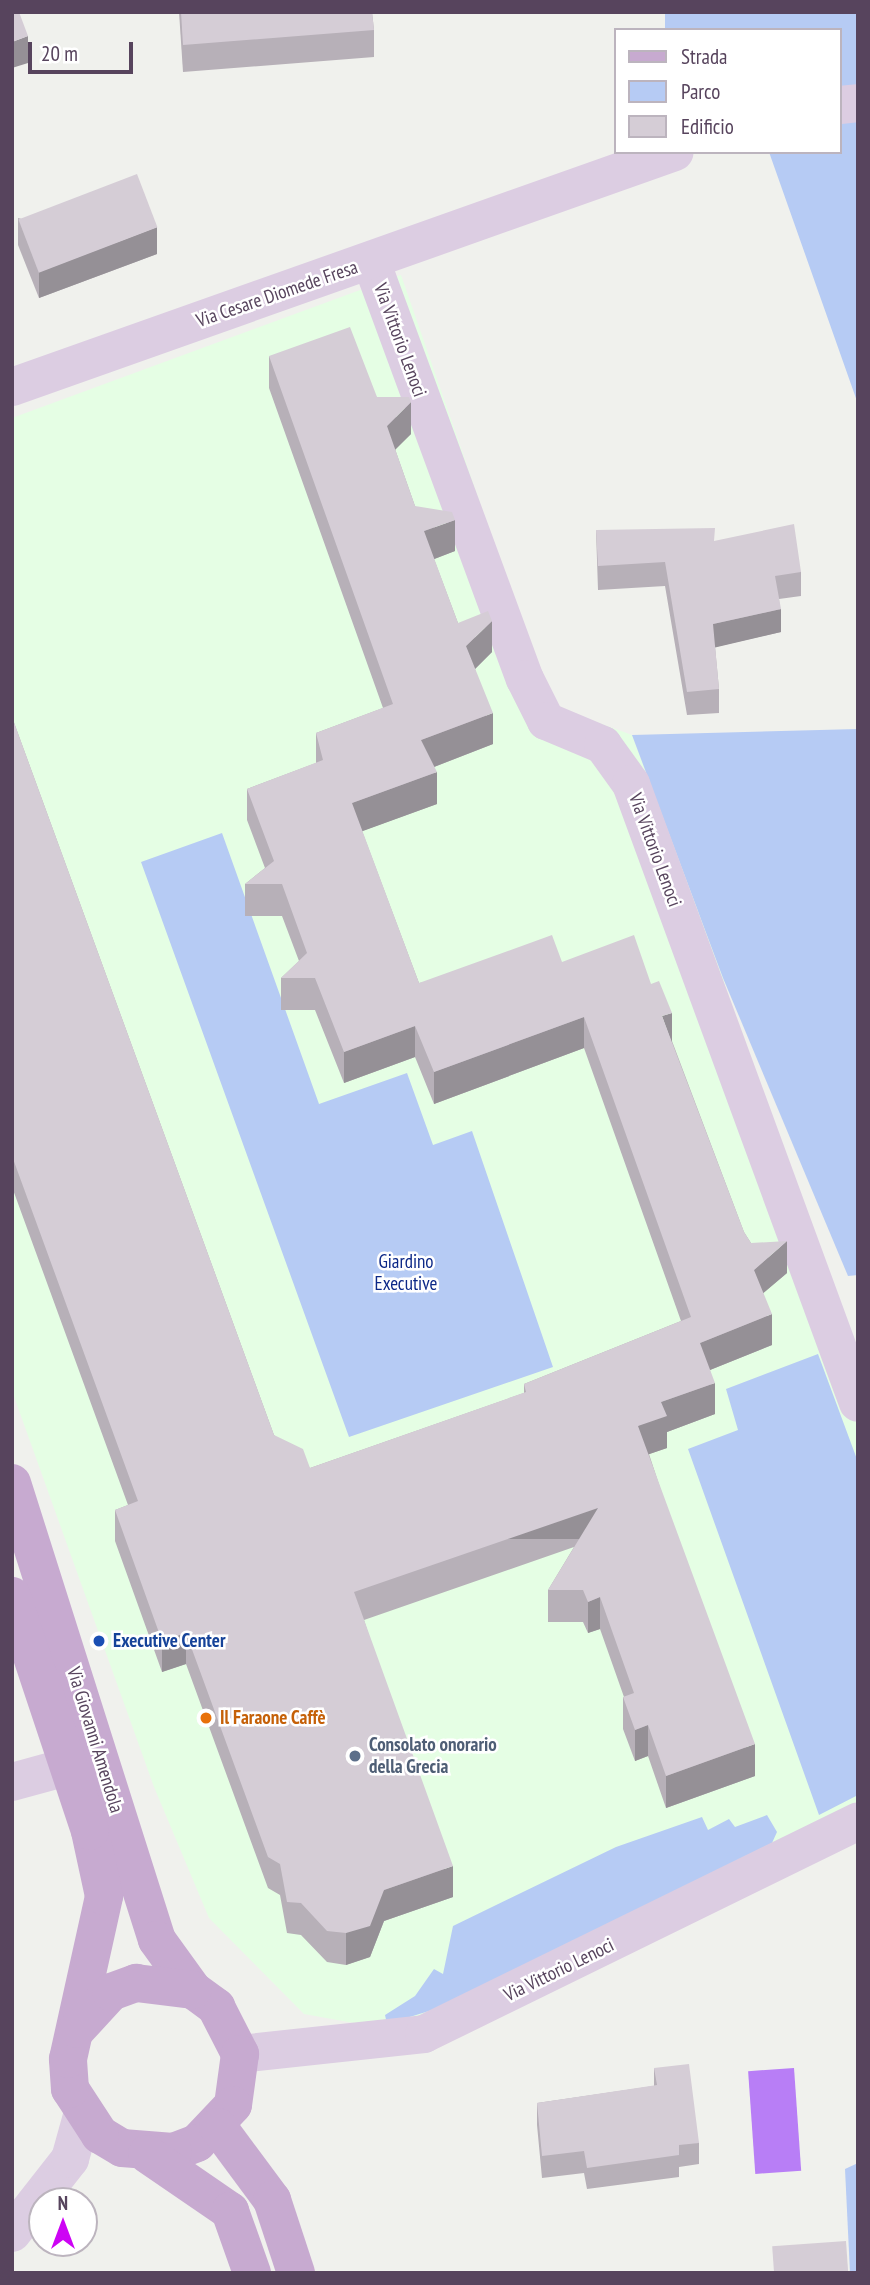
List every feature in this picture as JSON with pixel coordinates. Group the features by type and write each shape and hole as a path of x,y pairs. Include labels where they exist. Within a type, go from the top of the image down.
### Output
{"main road":[{"name":"Via Giovanni Amendola","path":"12,1483 157,1940 193,1990 216,2007 240,2054"},
{"name":"Via Giovanni Amendola","path":"12,1596 70,1766 104,1896 68,2059 70,2089 82,2116"},
{"name":"Via Giovanni Amendola","path":"76,2031 111,1992 136,1983 193,1990"},
{"path":"147,2154 185,2148 218,2127 233,2105 240,2054"},
{"path":"82,2116 122,2148 147,2154 230,2211 252,2273"},
{"path":"218,2127 272,2200 296,2273"}],"street":[{"name":"Via Cesare Diomede Fresa","path":"12,387 669,154"},
{"name":"Via Vittorio Lenoci","path":"371,261 530,690 546,721 603,745 631,785 858,1403"},
{"path":"12,1782 70,1766"},
{"name":"Via Vittorio Lenoci","path":"240,2054 424,2034 858,1821"},
{"path":"12,2233 70,2159 82,2116"}],"shaded area":[{"name":"Executive Center","path":"401,275 550,705 632,735 723,978 858,1410 858,1803 448,2011 387,2029 304,2014 209,1918 154,1787 12,1391 12,418"},
{"path":"794,2068 801,2171 755,2174 748,2071"}],"green space":[{"path":"665,12 858,12 858,404 770,154 842,154 842,28 665,28"},
{"path":"858,729 858,1275 848,1276 723,978 632,735"},
{"name":"Giardino Executive","path":"222,833 319,1104 407,1073 433,1145 472,1131 553,1367 349,1437 141,862"},
{"path":"818,1354 858,1462 858,1795 819,1815 688,1449 738,1430 726,1389"},
{"path":"767,1815 777,1832 772,1843 442,2007 387,2024 385,2015 415,1996 434,1969 443,1974 453,1926 616,1847 702,1817 708,1830 729,1819 735,1827"},
{"path":"858,2163 858,2273 850,2273 845,2169"}],"building":[{"path":"12,12 19,12 28,36 12,42"},
{"path":"181,12 372,12 374,30 183,45"},
{"path":"137,174 157,227 39,273 18,220"},
{"path":"350,327 377,397 409,397 411,402 387,426 415,506 452,512 455,520 424,531 458,623 488,611 492,621 466,646 493,713 421,740 437,772 352,803 419,983 552,935 562,962 634,935 651,984 659,981 672,1013 662,1016 744,1232 751,1243 787,1241 754,1270 772,1314 700,1343 715,1383 661,1402 667,1416 638,1426 755,1744 666,1776 648,1725 635,1730 623,1697 634,1693 600,1597 588,1602 583,1590 548,1590 598,1508 354,1592 453,1866 384,1890 370,1926 346,1933 327,1931 301,1903 287,1902 280,1864 268,1857 186,1633 162,1641 115,1510 138,1501 12,1156 12,717 274,1435 303,1449 310,1468 526,1392 524,1384 691,1317 584,1017 434,1072 415,1026 344,1052 315,978 281,978 307,953 282,884 245,884 274,861 247,789 323,760 316,733 393,704 269,356"},
{"path":"794,524 801,572 775,576 781,609 713,624 719,689 687,692 665,562 598,566 596,530 715,528 714,541"},
{"path":"689,2064 699,2143 679,2145 679,2155 587,2168 584,2151 542,2156 537,2103 657,2085 654,2068"},
{"path":"846,2241 848,2272 774,2273 772,2246"}],"place":[{"name":"Executive Center","path":"99,1641"},
{"name":"Il Faraone Caffè","path":"206,1718"},
{"name":"Consolato onorario della Grecia","path":"355,1756"}]}
